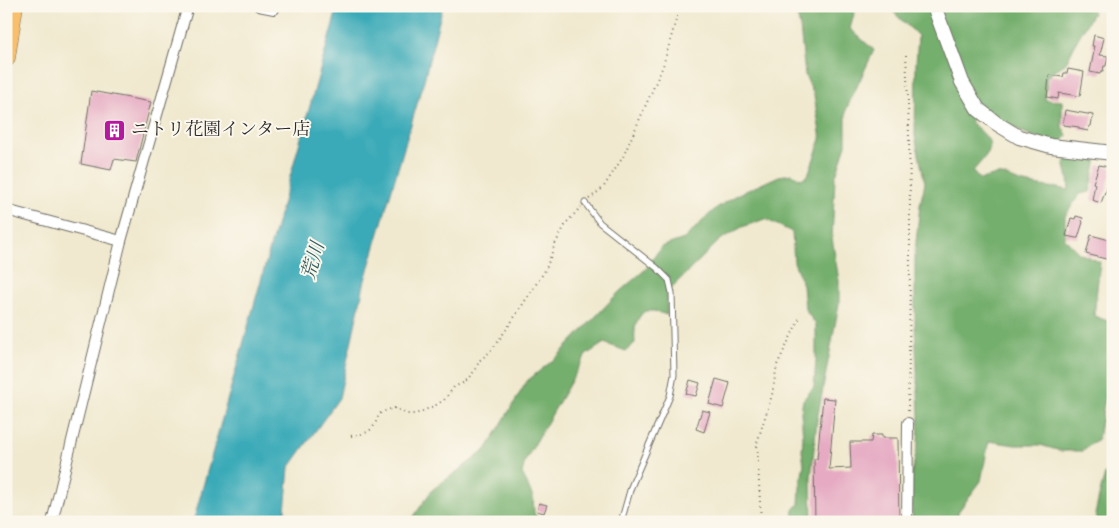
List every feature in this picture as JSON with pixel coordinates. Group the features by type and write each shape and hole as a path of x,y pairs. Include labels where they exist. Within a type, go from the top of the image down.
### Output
{"highway":[{"path":"6,58 14,6"}],"street":[{"path":"52,522 122,241 188,6"},
{"path":"259,6 274,9 274,6"},
{"path":"934,6 962,82 978,109 1019,137 1051,146 1113,153"},
{"path":"6,210 122,241"},
{"path":"907,522 908,423"}],"lane":[{"path":"585,203 600,223 657,268 669,280 672,293 674,375 670,396 632,487 621,522"}],"path":[{"path":"351,436 367,434 374,427 379,414 387,410 395,408 406,414 416,414 436,405 444,400 454,387 465,382 476,369 479,361 490,351 546,269 555,244 567,222 603,188 623,157 663,66 680,6"},
{"path":"906,54 909,110 910,246 908,423"},
{"path":"761,522 762,511 757,444 772,395 777,365 800,317"}],"green space":[{"path":"795,6 856,6 850,29 874,50 846,110 846,145 835,178 832,238 839,281 839,304 817,420 811,478 812,522 793,521 794,510 799,504 804,464 801,412 803,400 814,387 816,325 805,309 803,285 794,262 792,232 765,219 742,227 720,240 667,292 667,315 654,311 645,311 636,325 635,343 626,351 604,343 586,355 525,461 522,473 533,497 534,513 541,522 410,522 432,490 486,450 527,381 557,357 619,292 646,269 661,247 684,239 715,209 737,195 779,176 792,174 801,179 808,175 821,139 814,95 805,75 800,27"},
{"path":"890,6 1093,6 1093,13 1066,63 1047,76 1045,100 1062,101 1062,127 1067,135 1062,143 1053,145 978,113 970,122 985,135 990,145 986,156 973,171 980,180 1002,175 1029,184 1069,190 1064,162 1070,155 1093,156 1097,159 1090,192 1080,194 1065,216 1065,239 1079,253 1100,262 1094,316 1113,323 1113,381 1106,392 1098,439 1082,451 1061,451 1040,445 1015,445 989,441 981,481 958,512 958,522 912,522 912,472 918,444 919,415 915,326 915,252 920,205 925,183 915,136 918,36"},
{"path":"1113,465 1113,522 1099,522 1095,515 1099,496 1105,474"}],"water":[{"name":"荒川","path":"338,6 443,6 423,84 365,280 339,398 289,468 284,522 193,522"}],"building":[{"path":"1094,35 1104,38 1100,55 1108,56 1106,66 1104,66 1100,74 1090,72 1094,51 1094,46 1092,46"},
{"path":"1068,69 1084,72 1080,96 1059,93 1058,99 1047,97 1049,75 1063,77"},
{"name":"ニトリ花園インター店","path":"91,91 151,102 136,162 114,159 111,170 81,164"},
{"path":"1065,110 1093,115 1088,131 1079,129 1079,127 1063,125"},
{"path":"1099,165 1112,168 1101,203 1092,200 1095,184 1093,183"},
{"path":"1076,216 1083,218 1078,238 1066,236 1071,218 1075,219"},
{"path":"1091,235 1113,241 1113,252 1110,260 1086,254"},
{"path":"716,379 730,383 723,408 709,404"},
{"path":"690,380 700,383 696,396 686,394"},
{"path":"823,398 835,399 829,469 851,468 850,442 871,442 872,435 882,435 882,438 898,438 899,522 815,522 814,459 817,459"},
{"path":"702,410 710,412 704,432 696,429"},
{"path":"539,503 547,505 544,513 537,511"}],"place":[{"name":"ニトリ花園インター店","path":"115,130"}]}
